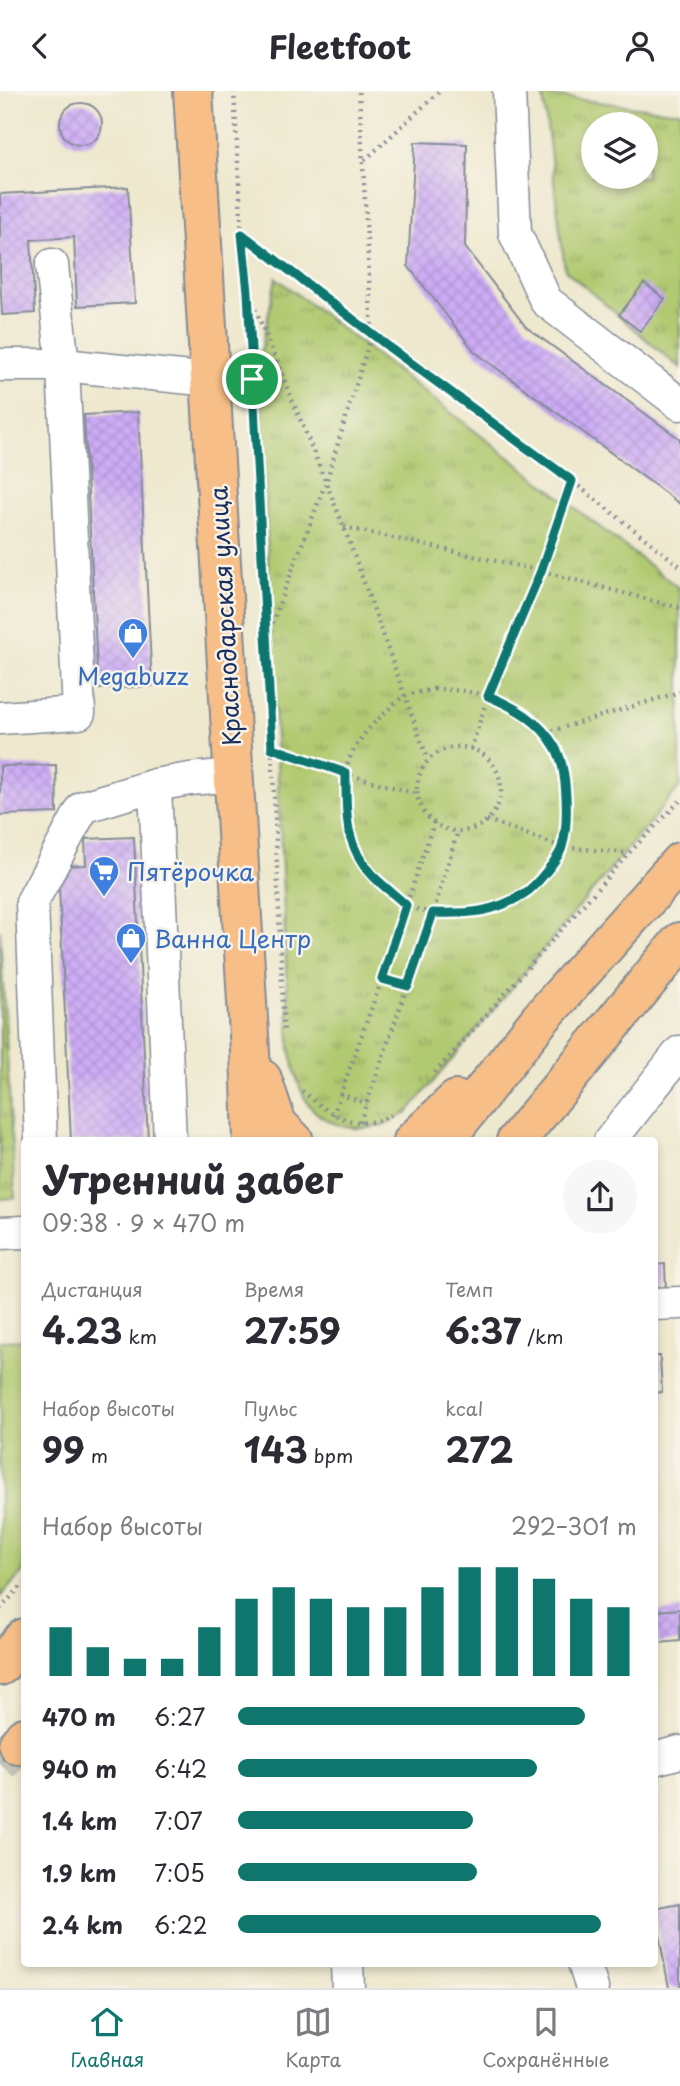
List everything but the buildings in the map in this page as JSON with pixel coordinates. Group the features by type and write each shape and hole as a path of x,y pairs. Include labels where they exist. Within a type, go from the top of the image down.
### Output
{"main road":[{"name":"Краснодарская улица","path":"193,91 253,1137"},
{"path":"447,1137 540,1019 680,862"},
{"path":"519,1137 680,942"},
{"path":"407,1125 540,1019"},
{"path":"250,1052 268,1094 277,1124 290,1137"},
{"path":"0,1665 21,1641"}],"street":[{"path":"509,91 515,233 546,301 680,404"},
{"path":"0,717 79,713 64,365 52,265"},
{"path":"0,365 64,365 210,380"},
{"path":"40,1137 32,902 83,807 155,786 190,779 234,775"},
{"path":"155,786 170,1137"},
{"path":"613,1137 680,1052"},
{"path":"0,1233 21,1231"},
{"path":"658,1304 680,1303"},
{"path":"658,1758 680,1752"},
{"path":"346,1967 348,1988"},
{"path":"585,1967 592,1988"}],"path":[{"path":"234,91 248,292 285,1036"},
{"path":"265,640 326,482 372,333 359,91"},
{"path":"364,161 440,91"},
{"path":"242,234 572,481 680,566"},
{"path":"248,292 344,527 428,760"},
{"path":"471,749 488,696 541,571 572,481"},
{"path":"344,527 541,571 680,608"},
{"path":"434,689 488,696 522,712 545,733 556,748 562,766 567,800 562,847 529,891 488,911 433,913 406,905 374,878 355,851 346,819 347,763 362,736 404,697 434,689"},
{"path":"545,733 680,692"},
{"path":"272,748 417,794"},
{"path":"448,748 471,749 492,763 501,786 500,799 487,820 468,830 458,831 433,822 420,805 417,794 421,771 428,760 448,748"},
{"path":"435,1074 629,853 680,800"},
{"path":"487,820 562,847 629,853"},
{"path":"333,1115 382,979 433,822"},
{"path":"360,1123 433,913 458,831"},
{"path":"382,979 408,986"},
{"path":"295,1085 333,1115 360,1123 384,1119 407,1125"},
{"path":"340,1094 368,1104"},
{"path":"0,1609 21,1586"}],"green space":[{"path":"543,95 680,111 680,368 565,270"},
{"path":"276,278 680,589 680,786 408,1112 387,1124 374,1127 340,1125 313,1109 300,1088 290,1048 259,361"},
{"path":"0,930 15,1198 0,1199"},
{"path":"21,1340 21,1574 0,1597 0,1341"}],"tunnel":[{"path":"0,1764 18,1745"}],"place":[{"name":"Megabuzz","path":"133,660"},
{"name":"Пятёрочка","path":"104,898"},
{"name":"Ванна Центр","path":"131,965"}],"route":[{"path":"242,234 389,347 572,481 541,571 488,696 522,712 545,733 556,748 562,766 567,800 562,847 529,891 510,902 488,911 433,913 408,986 382,979 406,905 374,878 355,851 346,819 346,773 272,748 252,379 242,234"}]}
